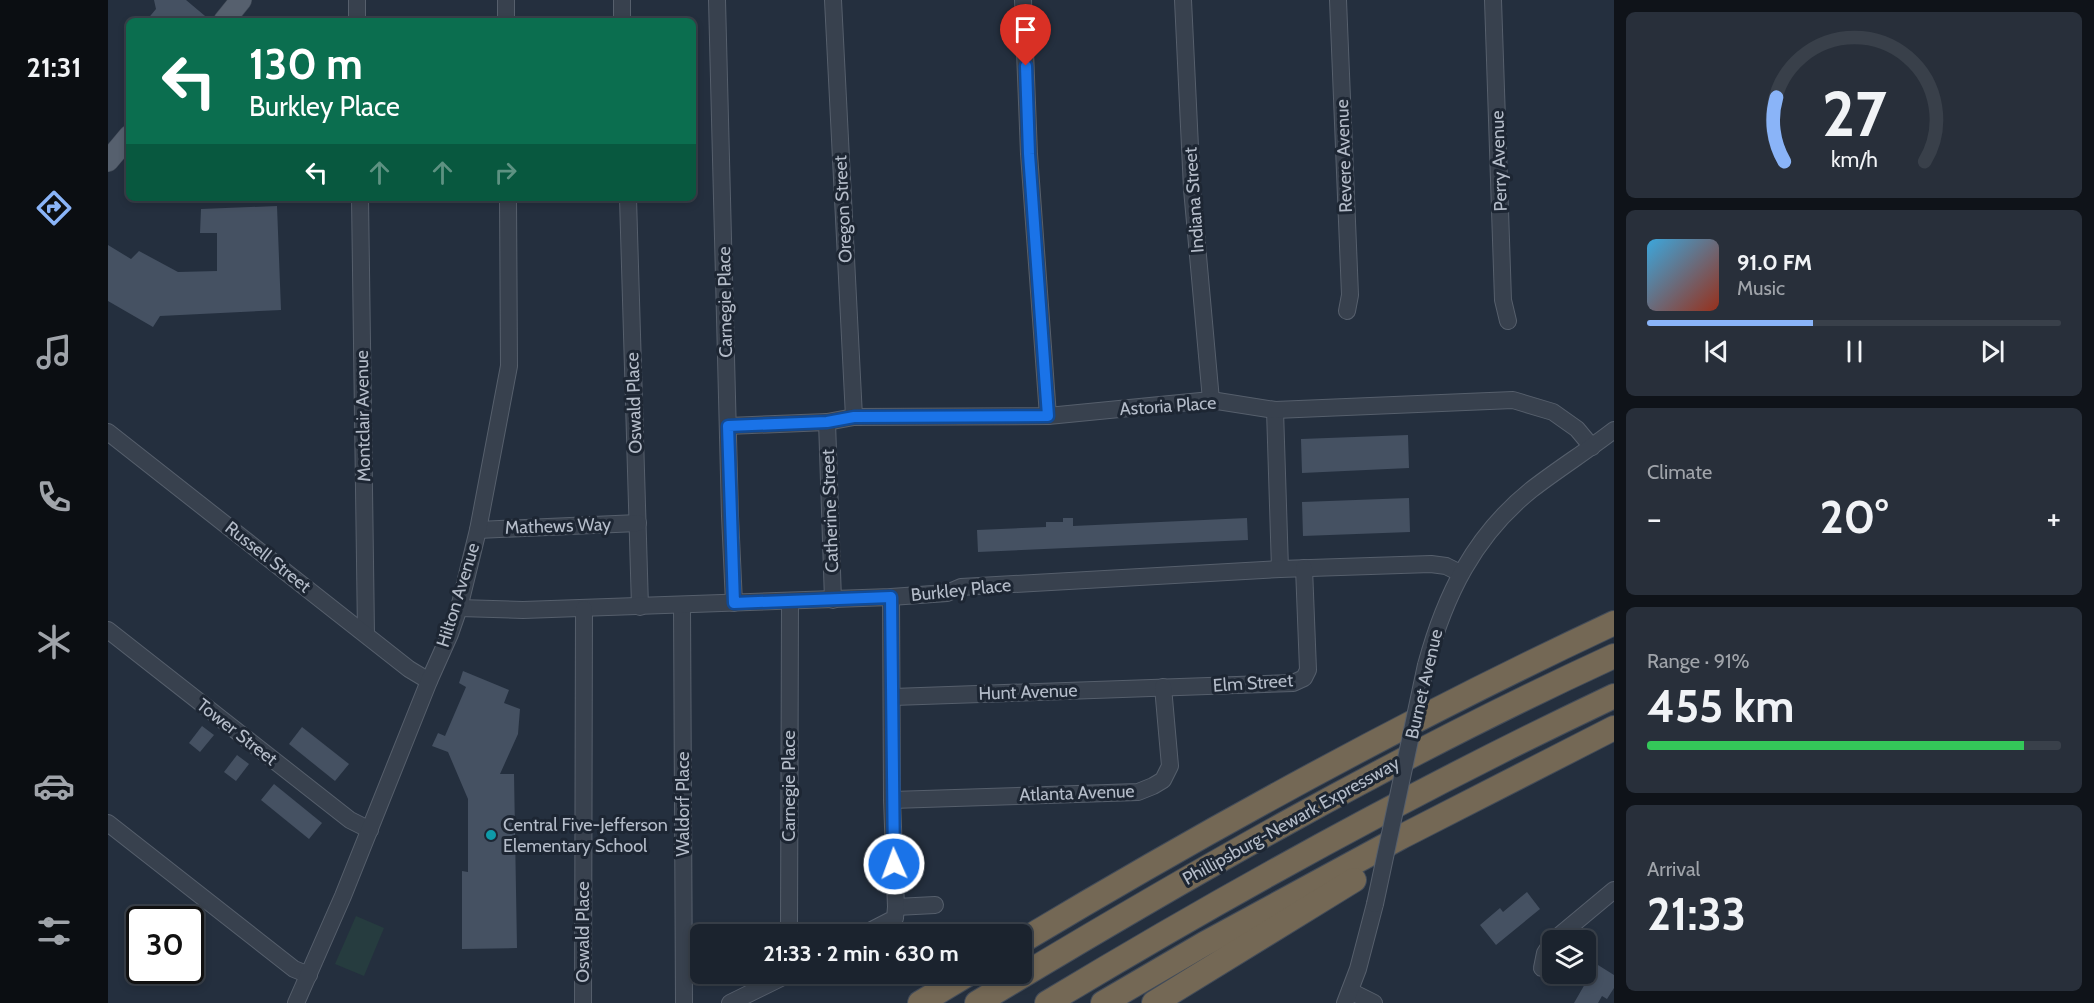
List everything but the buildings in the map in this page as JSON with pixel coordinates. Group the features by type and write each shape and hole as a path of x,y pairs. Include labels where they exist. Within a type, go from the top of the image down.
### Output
{"highway":[{"name":"Phillipsburg-Newark Expressway","path":"1032,935 1152,864 1352,754 1486,684 1614,623"},
{"name":"Phillipsburg-Newark Expressway","path":"977,1003 1163,892 1363,780 1614,656"},
{"name":"Phillipsburg-Newark Expressway","path":"1047,1003 1173,928 1384,811 1614,696"},
{"path":"1103,1003 1270,907 1614,728"},
{"path":"1154,1003 1373,868 1472,800"},
{"path":"920,1003 951,984"}],"main road":[{"path":"226,18 241,0"},
{"path":"108,161 126,140"}],"street":[{"path":"357,0 357,18"},
{"path":"506,0 507,18"},
{"path":"622,0 622,18"},
{"name":"Carnegie Place","path":"717,0 734,603"},
{"name":"Oregon Street","path":"832,0 854,417"},
{"path":"1023,0 1029,154 1048,416"},
{"name":"Indiana Street","path":"1183,0 1192,189 1211,400"},
{"name":"Revere Avenue","path":"1338,0 1350,295 1347,311"},
{"name":"Perry Avenue","path":"1493,0 1503,300 1508,321"},
{"name":"Montclair Avenue","path":"360,201 366,634"},
{"name":"Hilton Avenue","path":"296,1003 344,896 459,608 478,530 509,366 508,201"},
{"name":"Oswald Place","path":"628,201 640,607"},
{"name":"Astoria Place","path":"728,426 827,422 854,417 1048,416 1211,400 1275,410 1513,400 1538,406 1560,416 1577,429 1593,447"},
{"path":"1275,410 1280,569"},
{"name":"Catherine Street","path":"827,422 832,600"},
{"name":"Burnet Avenue","path":"1347,997 1359,969 1375,904 1426,665 1437,625 1460,573 1484,539 1518,502 1542,481 1614,430"},
{"name":"Russell Street","path":"108,432 409,669 429,681"},
{"name":"Mathews Way","path":"478,530 638,523"},
{"name":"Burkley Place","path":"459,608 584,609 832,600 946,593 961,587 1304,568 1431,564 1446,566 1460,573"},
{"name":"Elm Street","path":"1163,687 1293,683 1304,678 1308,670 1304,568"},
{"path":"891,597 895,913"},
{"name":"Carnegie Place","path":"789,924 790,601"},
{"name":"Waldorf Place","path":"682,606 684,1003"},
{"name":"Oswald Place","path":"583,1003 584,609"},
{"name":"Tower Street","path":"108,630 350,820 370,830"},
{"name":"Hunt Avenue","path":"893,697 1163,687"},
{"name":"Atlanta Avenue","path":"892,800 1146,790 1162,780 1170,766 1163,687"},
{"path":"108,824 294,969 309,975"},
{"path":"1566,930 1614,890"},
{"path":"879,924 895,913 935,905"},
{"path":"730,1003 769,984"},
{"path":"1347,997 1374,1003"}],"green space":[{"path":"356,916 384,928 364,976 335,964"}],"place":[{"name":"Central Five-Jefferson Elementary School","path":"491,835"}],"route":[{"path":"894,864 891,597 734,603 728,426 827,422 854,417 1048,416 1029,154 1026,66"}]}
